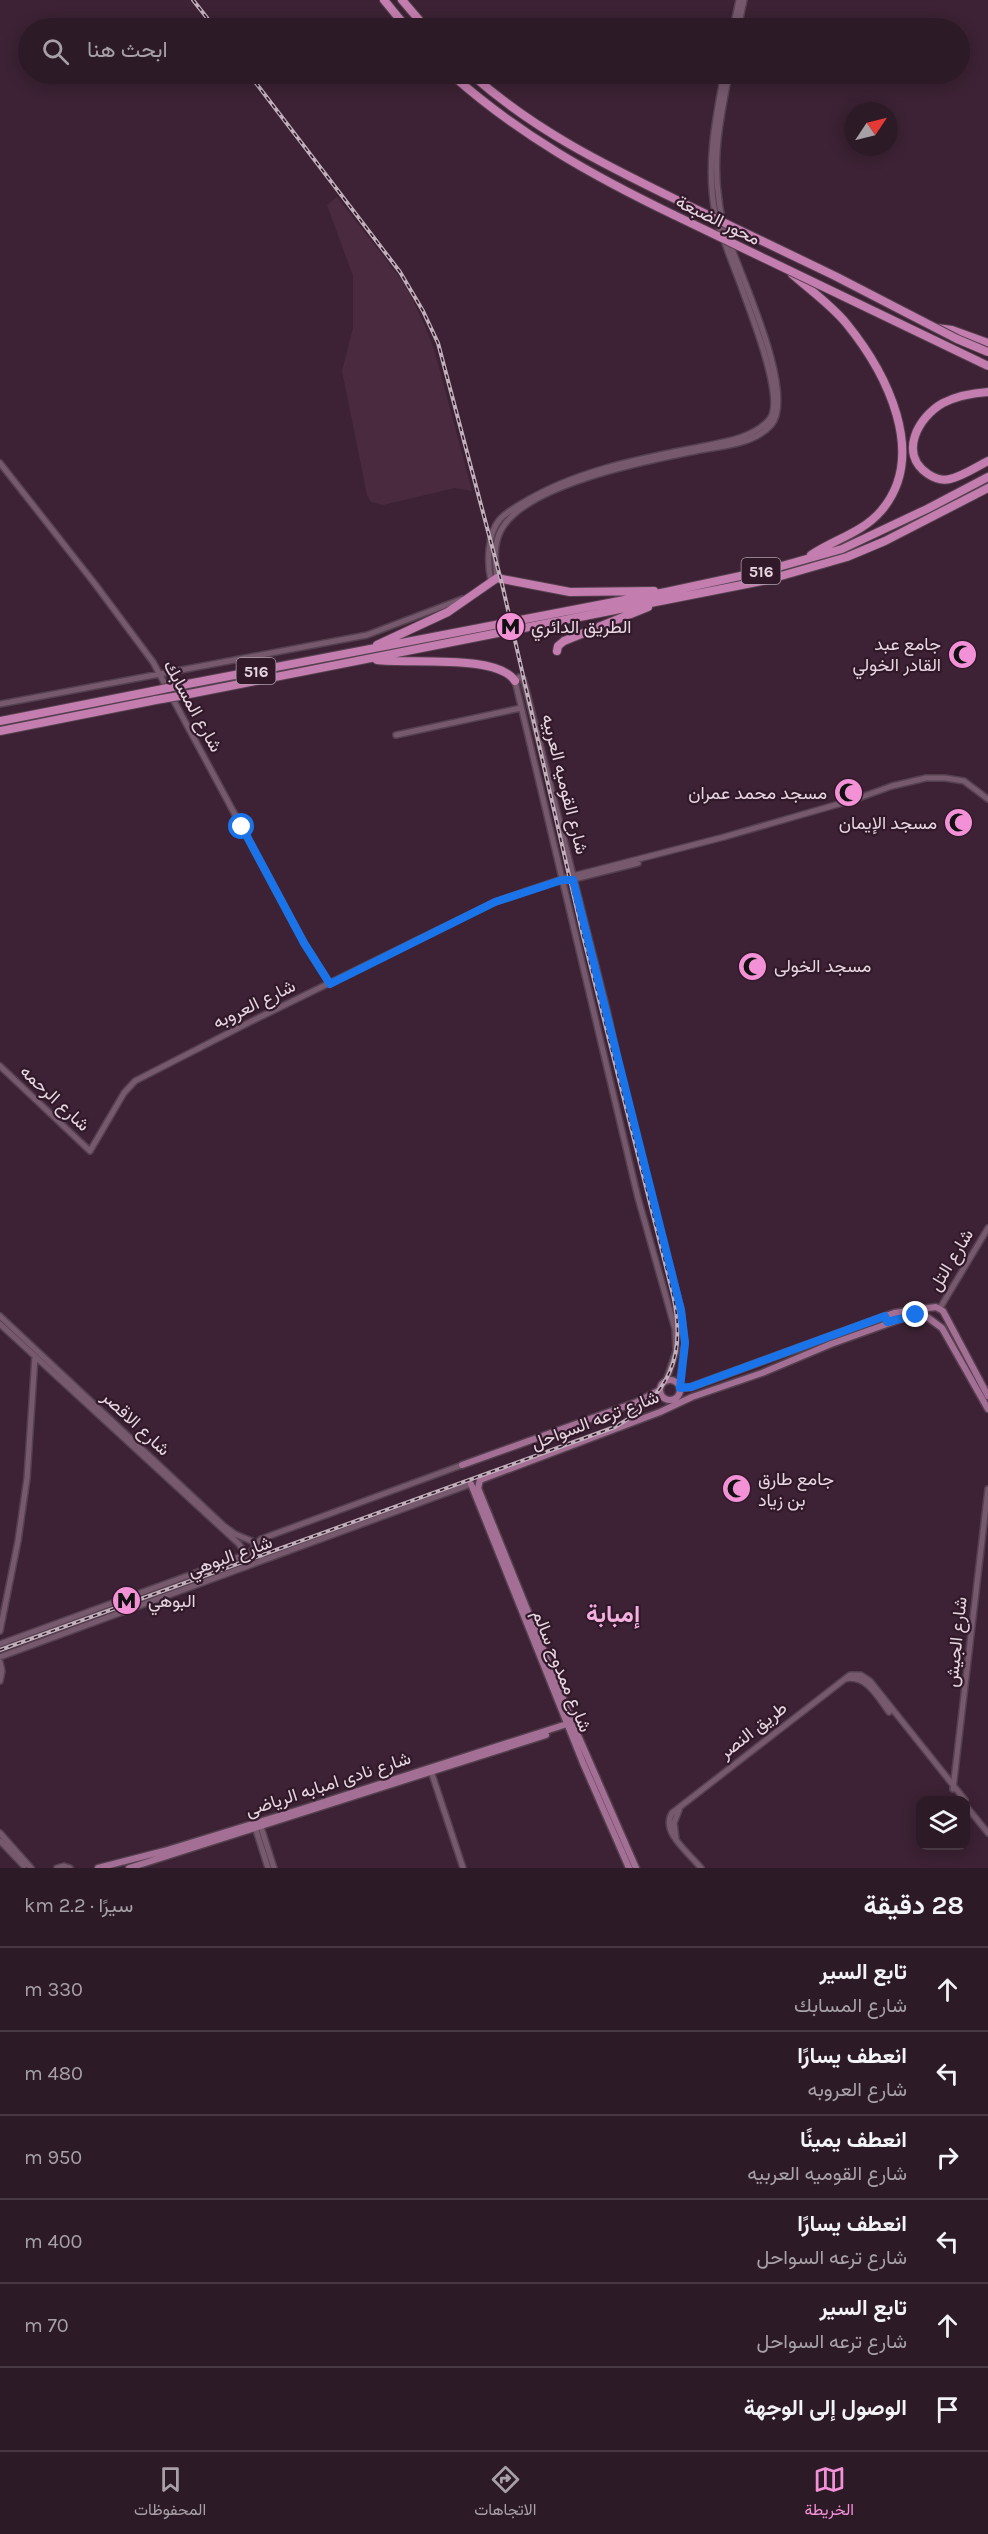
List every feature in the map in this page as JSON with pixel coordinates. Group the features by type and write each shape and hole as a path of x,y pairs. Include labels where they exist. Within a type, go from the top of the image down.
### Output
{"highway":[{"path":"384,0 399,18"},
{"path":"402,0 417,18"},
{"name":"محور الضبعة","path":"462,84 485,104 549,149 598,177 791,273 988,366"},
{"name":"محور الضبعة","path":"483,84 518,112 565,144 614,170 835,276 936,328 988,351"},
{"path":"791,273 837,313 860,342 895,409 903,448 899,476 882,510 855,533 819,549 804,560"},
{"path":"936,328 952,330 988,343"},
{"path":"988,392 966,395 944,402 927,415 915,432 913,440 913,455 924,472 932,477 944,479 961,474 988,461"},
{"name":"516","path":"0,721 177,686 354,657 370,659 520,629 669,595 842,549 887,529 988,477"},
{"name":"516","path":"354,657 367,650 491,625 767,580 847,557 885,541 988,488"},
{"path":"367,650 448,612 494,580 570,592 669,595"},
{"path":"557,651 558,646 564,641 669,595"},
{"path":"370,659 486,664 504,669 519,681"},
{"name":"516","path":"0,731 179,696 337,660"}],"main road":[{"name":"شارع ترعه السواحل","path":"478,1488 483,1477 673,1403 762,1373 913,1308 940,1308"},
{"path":"940,1308 988,1396"},
{"name":"شارع ترعه السواحل","path":"679,1387 691,1387 886,1319 916,1315 927,1317 938,1323 988,1409"},
{"path":"758,1364 762,1373"},
{"path":"672,1380 679,1387 678,1397 673,1403 663,1398 660,1390 666,1381 672,1380"},
{"name":"شارع ترعه السواحل","path":"462,1465 637,1402 660,1390"},
{"name":"شارع ممدوح سالم","path":"471,1484 568,1726 636,1868"},
{"name":"شارع ممدوح سالم","path":"478,1488 629,1868"},
{"name":"شارع نادى امبابه الرياضى","path":"98,1868 129,1866 568,1726"}],"street":[{"path":"735,18 739,0"},
{"path":"740,18 744,0"},
{"path":"722,84 711,153 714,207 722,235 750,308 776,409"},
{"path":"494,580 495,552 501,531 513,515 540,497 562,486 619,470 748,440 773,423 779,396 763,331 727,236 718,199 717,148 727,84"},
{"name":"شارع المسابك","path":"0,463 100,590 159,674 304,943 330,984"},
{"path":"0,704 366,635 469,597"},
{"name":"شارع القوميه العربيه","path":"519,681 521,708 638,1198 675,1329 676,1351 666,1381"},
{"name":"شارع القوميه العربيه","path":"519,681 572,878 681,1310 685,1343 679,1387"},
{"path":"396,735 521,708"},
{"name":"شارع العروبه","path":"90,1151 124,1093 135,1081 495,902 562,880 643,862 644,858 856,799 909,781 945,778 972,785 988,799"},
{"name":"شارع الرحمه","path":"0,1066 90,1151"},
{"name":"شارع التل","path":"940,1308 988,1228"},
{"name":"شارع الاقصر","path":"0,1316 239,1544 245,1554"},
{"name":"شارع الاقصر","path":"0,1324 227,1528 256,1544"},
{"path":"0,1631 27,1478 36,1349"},
{"name":"شارع البوهي","path":"0,1644 253,1551 261,1539 462,1465"},
{"name":"شارع البوهي","path":"0,1657 471,1484"},
{"name":"شارع الجيش","path":"953,1789 988,1493"},
{"path":"256,1544 263,1560"},
{"path":"231,1559 235,1570"},
{"path":"0,1662 2,1671 0,1681"},
{"name":"طريق النصر","path":"702,1868 677,1840 675,1818 685,1803 840,1681 856,1678 869,1687 959,1796"},
{"path":"430,1769 463,1868"},
{"name":"طريق النصر","path":"970,1808 988,1827"},
{"path":"970,1811 988,1833"},
{"path":"257,1825 268,1868"},
{"path":"257,1825 274,1868"},
{"path":"0,1833 31,1868"},
{"path":"0,1841 26,1868"},
{"path":"57,1868 64,1866 70,1868"}],"shaded area":[{"path":"337,197 398,275 425,326 434,349 472,491 455,488 383,505 371,502 367,495 342,371 353,328 353,276 327,205"}],"railway":[{"path":"193,0 207,18"},
{"path":"0,1650 615,1427 634,1415 661,1388 670,1372 675,1355 677,1317 673,1295 582,932 502,584 438,343 423,311 400,272 257,84"}],"place":[{"name":"الطريق الدائري","path":"510,627"},
{"name":"جامع عبد القادر الخولي","path":"962,654"},
{"name":"مسجد محمد عمران","path":"848,793"},
{"name":"مسجد الإيمان","path":"958,823"},
{"name":"مسجد الخولى","path":"753,966"},
{"name":"جامع طارق بن زياد","path":"737,1489"},
{"name":"البوهي","path":"127,1601"}],"district":[{"name":"إمبابة","path":"613,1614"}],"route":[{"path":"242,827 304,943 330,984 500,900 562,880 573,880 681,1310 685,1351 680,1388 691,1387 758,1364 885,1316 887,1322 916,1315"}]}
